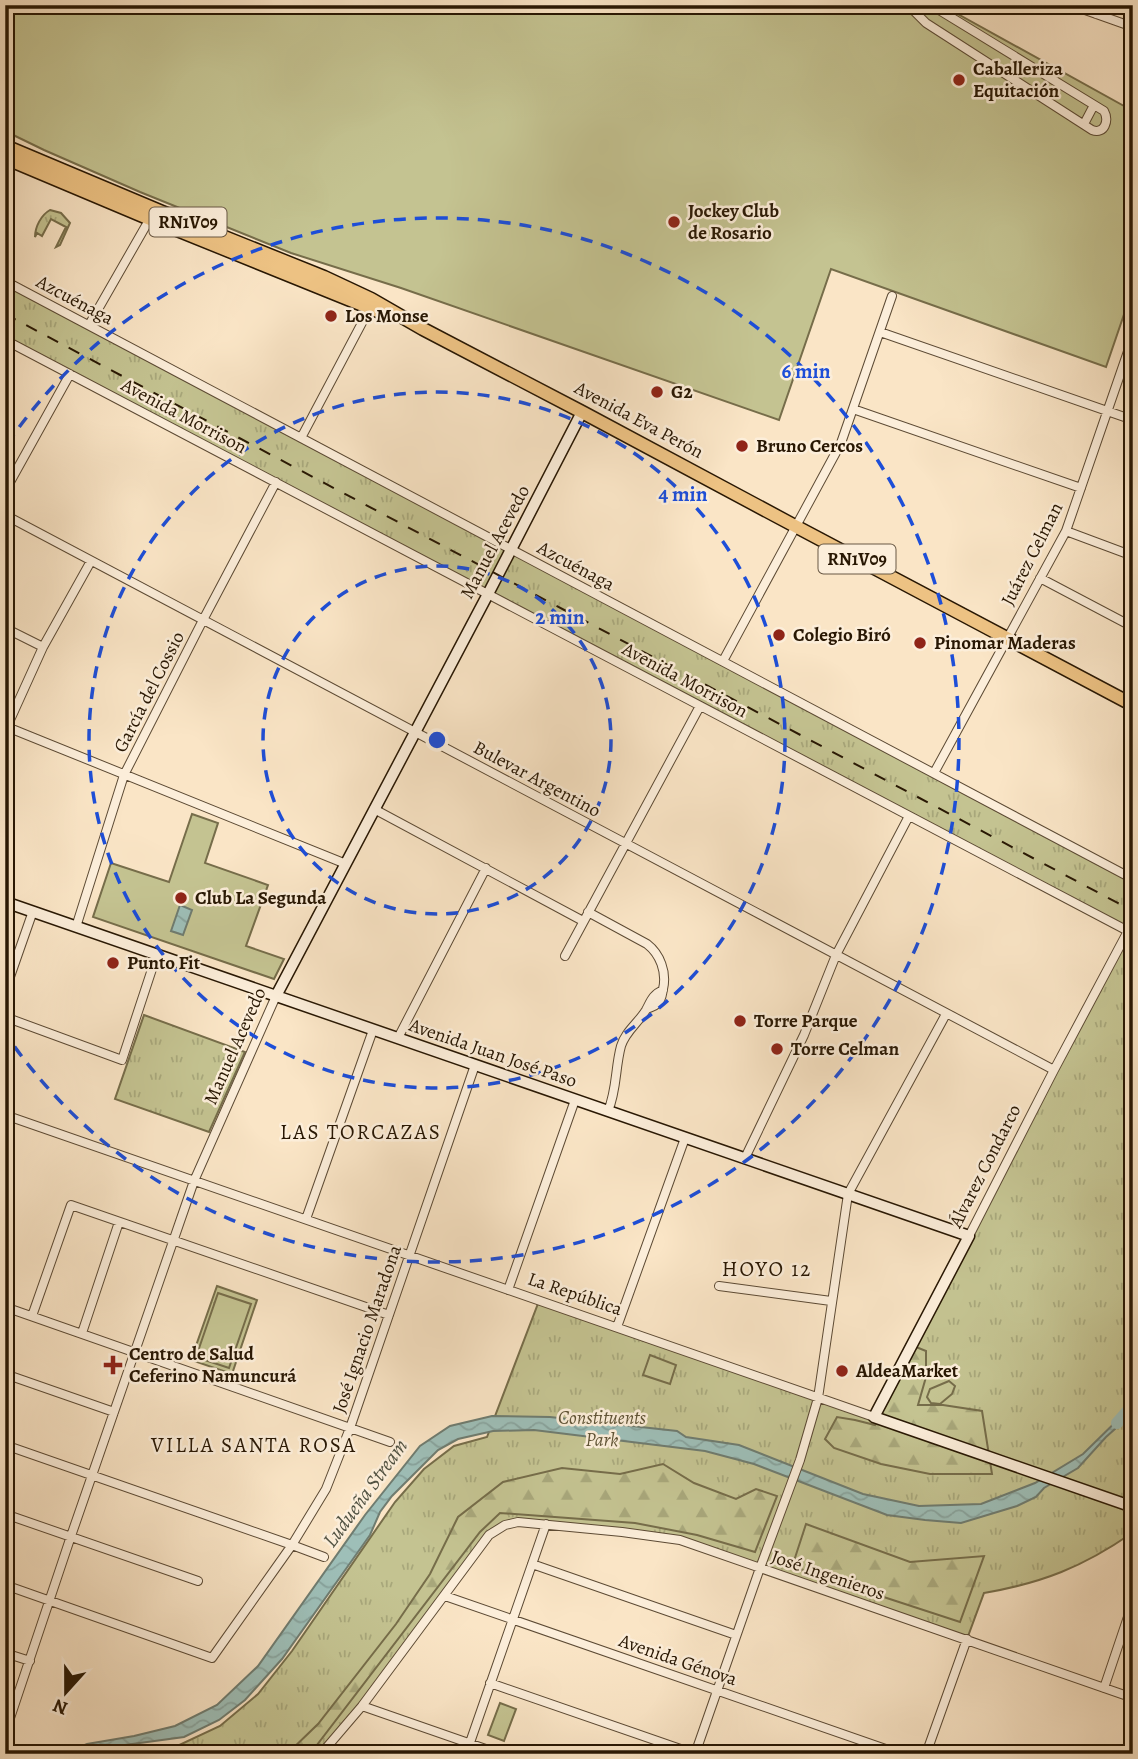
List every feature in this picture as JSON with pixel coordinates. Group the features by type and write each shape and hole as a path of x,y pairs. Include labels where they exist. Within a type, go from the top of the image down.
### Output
{"main road":[{"name":"Avenida Eva Perón","path":"5,145 153,214"},
{"name":"Avenida Eva Perón","path":"5,158 153,214 370,303 582,412 1133,705"},
{"name":"Manuel Acevedo","path":"276,996 582,412"},
{"name":"Avenida Juan José Paso","path":"5,902 969,1236"},
{"name":"Álvarez Condarco","path":"874,1418 969,1236"},
{"name":"La República","path":"874,1418 1133,1507"}],"street":[{"path":"914,7 926,23 1097,132 1107,123 1104,111 931,5"},
{"path":"1071,5 1133,27"},
{"path":"1096,14 1111,5"},
{"path":"1084,124 1094,105"},
{"path":"89,325 153,214"},
{"name":"Azcuénaga","path":"5,281 1133,879"},
{"path":"723,661 841,443 892,296"},
{"path":"301,438 370,303"},
{"path":"880,332 1133,420"},
{"name":"Juárez Celman","path":"934,773 1066,531 1133,337"},
{"name":"Avenida Morrison","path":"5,340 1128,931"},
{"path":"5,491 70,374"},
{"path":"853,409 1081,488"},
{"name":"García del Cossio","path":"76,927 124,775 202,620 276,482"},
{"name":"Bulevar Argentino","path":"5,515 1054,1070"},
{"path":"1066,531 1133,556"},
{"path":"91,561 43,647 6,729 345,864"},
{"path":"1040,578 1133,627"},
{"path":"5,628 43,647"},
{"path":"565,956 700,706"},
{"path":"374,809 583,921"},
{"path":"745,1158 804,1035 835,955 909,816"},
{"path":"398,1038 486,868"},
{"path":"5,991 33,911"},
{"path":"588,912 647,944 659,956 665,977 662,996 657,1004 647,1009 624,1038 615,1094 608,1111"},
{"name":"Álvarez Condarco","path":"969,1236 1128,931"},
{"path":"5,1017 122,1060 157,954"},
{"name":"Manuel Acevedo","path":"5,1733 194,1181 276,996"},
{"path":"491,1683 695,1754 800,1460 818,1398 848,1194 946,1014"},
{"path":"306,1219 373,1030"},
{"name":"José Ignacio Maradona","path":"50,1601 212,1658 292,1545 326,1489 350,1428 475,1065"},
{"path":"508,1290 575,1100"},
{"name":"La República","path":"5,1115 874,1418"},
{"path":"617,1327 685,1138"},
{"path":"32,1316 71,1205 389,1315"},
{"path":"82,1333 120,1222"},
{"path":"719,1286 831,1301"},
{"path":"5,1307 390,1442"},
{"path":"5,1374 114,1412"},
{"path":"5,1445 324,1557"},
{"path":"5,1514 198,1581"},
{"name":"José Ingenieros","path":"445,1596 489,1535 505,1525 518,1522 546,1524 680,1540 1133,1698"},
{"path":"466,1754 546,1524"},
{"path":"532,1564 736,1635"},
{"path":"5,1585 50,1601"},
{"path":"321,1754 362,1706 445,1596"},
{"name":"Avenida Génova","path":"445,1596 900,1754"},
{"path":"1104,1688 1133,1602"},
{"path":"926,1754 967,1639"},
{"path":"5,1653 30,1661"},
{"path":"362,1706 500,1754"}],"green space":[{"name":"Jockey Club de Rosario","path":"5,5 947,5 947,8 1133,111 1133,288 1106,367 831,269 779,420 401,288 291,253 140,192 5,131"},
{"path":"50,210 61,213 70,223 60,245 56,247 66,227 51,219 42,236 37,233 35,237 39,222"},
{"name":"Constituents Park","path":"5,281 1133,879 1132,1533 1061,1572 1025,1584 984,1593 967,1639 680,1540 518,1522 489,1535 321,1754 126,1754 173,1748 220,1726 258,1694 292,1651 395,1502 424,1469 454,1446 487,1437 539,1301 874,1417 1128,932 5,340"},
{"name":"Club La Segunda","path":"192,814 218,823 205,863 268,885 246,946 284,959 274,979 93,917 111,863 169,882"},
{"path":"144,1015 245,1052 209,1132 115,1099"},
{"path":"217,1286 257,1300 232,1374 191,1360"},
{"path":"218,1293 251,1304 229,1368 196,1357"},
{"path":"916,1347 926,1351 926,1377 918,1405 943,1405 982,1411 992,1474 930,1474 881,1464 834,1448 825,1439 837,1417 875,1425"},
{"path":"650,1355 676,1365 670,1384 643,1375"},
{"path":"949,1381 955,1386 952,1394 940,1404 931,1403 927,1397 930,1389"},
{"path":"663,1464 694,1483 736,1499 756,1489 777,1496 755,1552 697,1535 635,1523 500,1513 480,1532 310,1754 287,1754 318,1724 396,1624 430,1574 458,1517 503,1482 562,1468 620,1474"},
{"path":"806,1524 910,1562 984,1556 960,1622 792,1567"},
{"path":"500,1703 516,1709 504,1741 488,1735"}],"water":[{"path":"180,905 192,910 183,935 171,931"},
{"path":"1133,1405 1133,1413 1106,1437 1078,1468 1044,1488 1036,1497 1017,1506 961,1523 887,1515 754,1464 705,1451 534,1430 493,1431 458,1439 438,1450 392,1496 380,1512 370,1535 282,1659 245,1700 219,1720 184,1737 103,1748 87,1754 64,1754 87,1744 175,1726 217,1705 258,1666 365,1515 420,1446 450,1426 492,1416 550,1417 677,1431 686,1437 739,1445 863,1494 919,1506 981,1504 1035,1483 1083,1454"}],"waterway":[{"name":"Ludueña Stream","path":"1117,1423 1133,1405"}],"railway":[{"path":"5,314 1133,911"}],"place":[{"name":"Caballeriza Equitación","path":"959,80"},
{"name":"Jockey Club de Rosario","path":"674,222"},
{"name":"Los Monse","path":"331,316"},
{"name":"G2","path":"657,392"},
{"name":"Bruno Cercos","path":"742,446"},
{"name":"Colegio Biró","path":"779,635"},
{"name":"Pinomar Maderas","path":"920,643"},
{"name":"Club La Segunda","path":"181,898"},
{"name":"Punto Fit","path":"113,963"},
{"name":"Torre Parque","path":"740,1021"},
{"name":"Torre Celman","path":"777,1049"},
{"name":"Centro de Salud Ceferino Namuncurá","path":"113,1365"},
{"name":"AldeaMarket","path":"842,1371"}],"district":[{"name":"LAS TORCAZAS","path":"361,1132"},
{"name":"HOYO 12","path":"767,1269"},
{"name":"VILLA SANTA ROSA","path":"254,1445"}]}
